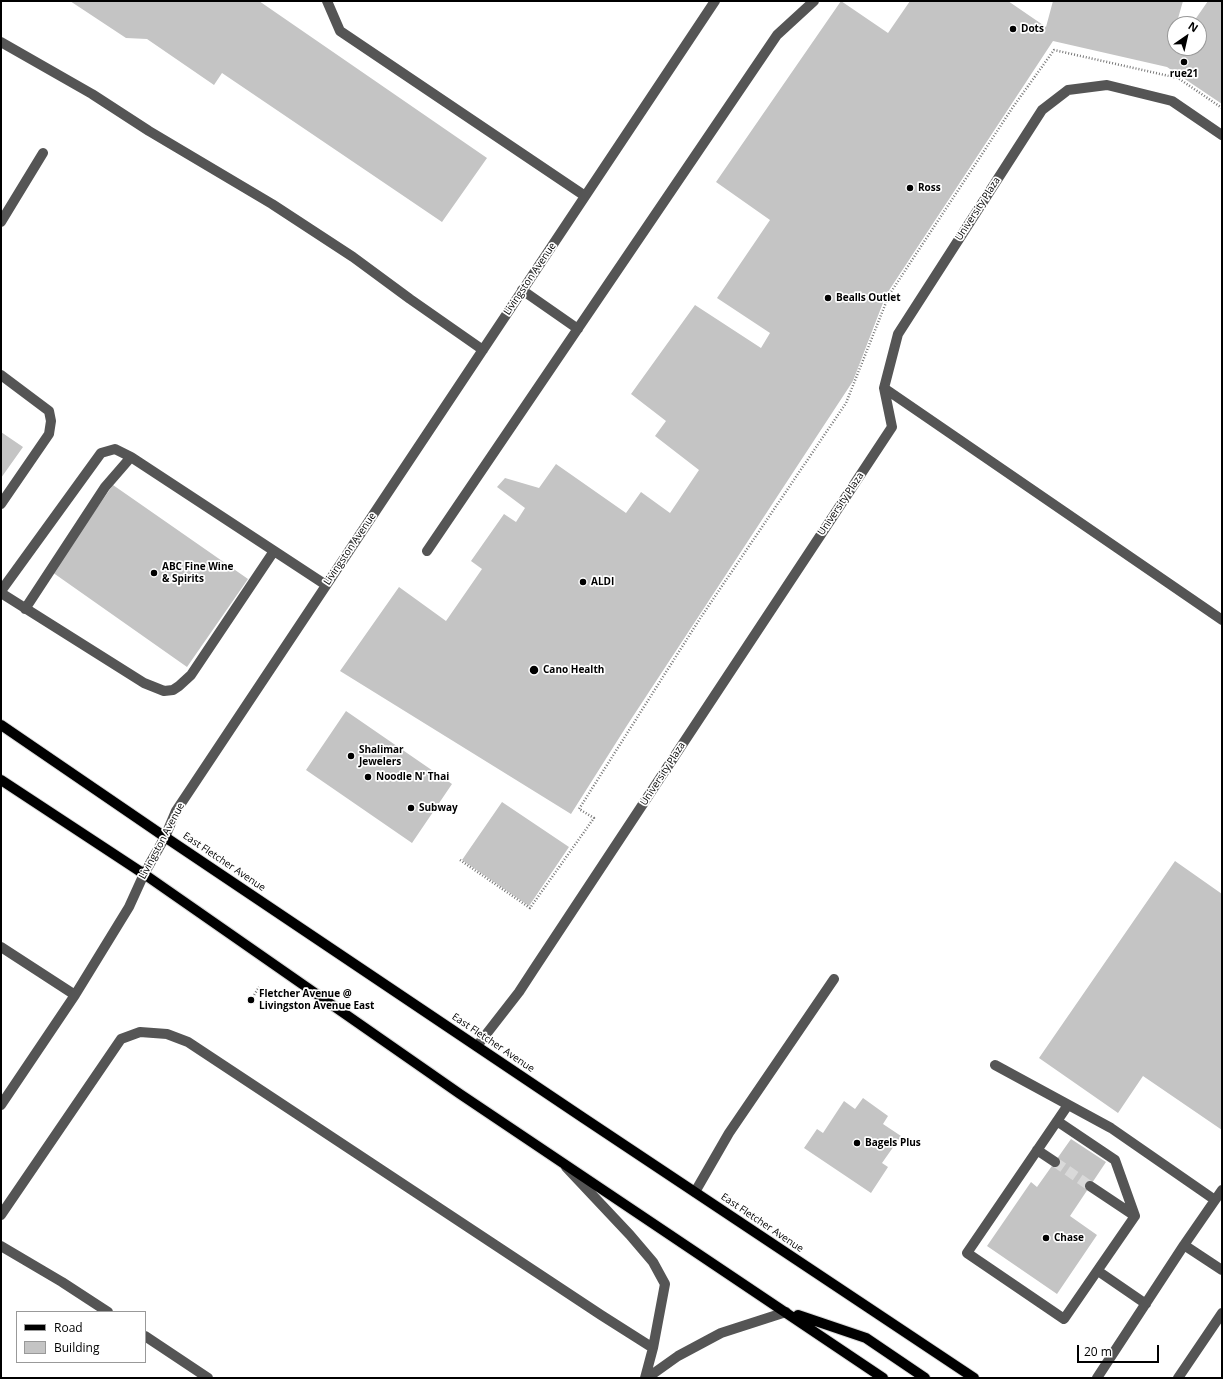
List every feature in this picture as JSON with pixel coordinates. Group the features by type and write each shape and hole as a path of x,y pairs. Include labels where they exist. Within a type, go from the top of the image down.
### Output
{"main road":[{"name":"East Fletcher Avenue","path":"1,725 165,837 974,1378"},
{"path":"1,780 144,874 561,1163 884,1378"},
{"path":"786,1312 866,1338 925,1378"}],"street":[{"path":"327,1 340,31 585,196"},
{"name":"Livingston Avenue","path":"1,1105 75,995 129,907 144,874 165,837 176,811 715,1"},
{"path":"427,551 777,35 814,1"},
{"path":"1,42 92,94 149,131 272,204 353,257 483,350"},
{"name":"University Plaza","path":"477,1046 519,992 892,427 884,388 898,334 1042,110 1068,90 1107,85 1172,101 1222,135"},
{"path":"1,222 43,153"},
{"path":"522,290 578,329"},
{"path":"1,375 49,411 51,422 49,434 1,504"},
{"path":"884,388 1222,620"},
{"path":"274,551 191,674 179,686 172,690 164,691 144,683 25,609 1,592 101,453 115,448 131,457 326,585"},
{"path":"25,609 105,487 131,457"},
{"path":"1,947 75,995"},
{"path":"695,1192 729,1133 834,979"},
{"path":"1,1215 121,1040 140,1032 167,1034 188,1042 600,1315 653,1348"},
{"path":"995,1065 1111,1128 1215,1200"},
{"path":"1068,1105 967,1253 1064,1319 1135,1216"},
{"path":"1057,1121 1115,1160 1135,1216"},
{"path":"1037,1150 1055,1162"},
{"path":"561,1163 630,1235 653,1262 665,1284 646,1378"},
{"path":"1090,1186 1135,1216"},
{"path":"1097,1378 1222,1190"},
{"path":"1184,1245 1222,1270"},
{"path":"1,1246 62,1282 106,1311"},
{"path":"1098,1271 1146,1304"},
{"path":"646,1378 678,1356 721,1333 786,1312"},
{"path":"1178,1378 1222,1313"},
{"path":"146,1337 208,1378"}],"path":[{"path":"460,860 530,908 594,818 579,809 700,617 846,403 889,295 1013,107 1054,50 1178,78 1222,108"},
{"path":"251,1000 259,987"}],"building":[{"path":"70,1 259,1 487,158 442,222 222,73 214,85 147,39 126,38"},
{"path":"841,1 888,33 910,1 1008,1 1046,27 1053,1 1183,1 1179,16 1167,16 1167,56 1207,56 1207,16 1198,16 1208,1 1222,1 1222,104 1167,67 1053,41 886,295 853,381 626,727 571,814 340,671 399,587 446,621 482,569 471,561 504,514 516,522 525,508 497,487 505,478 539,488 556,464 626,513 641,492 670,513 699,470 655,436 666,421 631,394 695,305 761,348 770,333 717,298 770,220 716,182"},
{"path":"1,432 23,447 1,478"},
{"path":"113,485 248,579 187,667 52,572"},
{"path":"346,711 452,784 412,843 306,770"},
{"path":"502,802 569,847 529,906 462,860"},
{"path":"1175,861 1222,894 1222,1130 1143,1076 1118,1113 1039,1058"},
{"path":"863,1098 888,1116 883,1124 901,1136 882,1163 888,1167 871,1193 804,1148 817,1129 823,1133 844,1101 855,1109"},
{"path":"1071,1139 1106,1162 1070,1216 1097,1235 1057,1294 987,1246 1031,1182 1037,1187"}],"tunnel":[{"path":"1055,1162 1090,1186"}],"place":[{"name":"Dots","path":"1013,29"},
{"name":"rue21","path":"1184,62"},
{"name":"Ross","path":"910,188"},
{"name":"Bealls Outlet","path":"828,298"},
{"name":"ABC Fine Wine & Spirits","path":"154,573"},
{"name":"ALDI","path":"583,582"},
{"name":"Cano Health","path":"534,670"},
{"name":"Shalimar Jewelers","path":"351,756"},
{"name":"Noodle N' Thai","path":"368,777"},
{"name":"Subway","path":"411,808"},
{"name":"Fletcher Avenue @ Livingston Avenue East","path":"251,1000"},
{"name":"Bagels Plus","path":"857,1143"},
{"name":"Chase","path":"1046,1238"}]}
